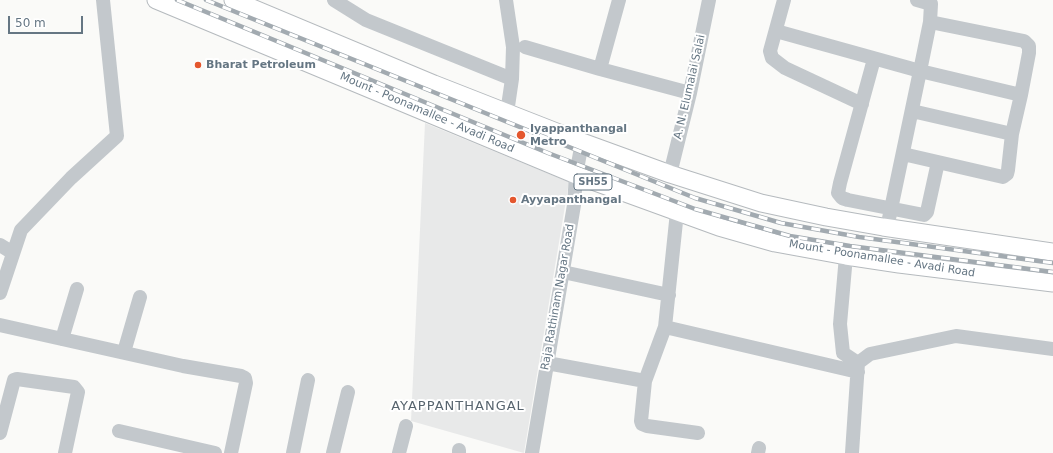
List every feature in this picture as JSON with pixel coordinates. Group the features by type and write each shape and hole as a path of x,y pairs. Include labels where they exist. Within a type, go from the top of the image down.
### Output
{"main road":[{"name":"Mount - Poonamallee - Avadi Road","path":"156,0 576,175 719,227 775,243 846,256 1053,283"},
{"path":"233,0 434,84 582,142 670,174 761,203 826,218 1053,252"}],"street":[{"path":"0,293 21,230 71,178 117,136 103,0"},
{"path":"334,0 366,20 512,79"},
{"path":"506,0 513,47 512,79 507,112"},
{"path":"600,69 619,0"},
{"name":"A. N. Elumalai Salai","path":"670,174 690,93 709,0"},
{"path":"784,0 770,50 772,58 778,64 862,104"},
{"path":"887,228 930,22 931,4 917,0"},
{"path":"903,154 1003,177 1007,174 1008,170 1012,134 1021,95 1029,46 1024,41 930,22"},
{"path":"776,31 874,59 1021,95"},
{"path":"525,47 690,93"},
{"path":"874,59 838,193 842,198 848,200 924,215 927,212 938,162"},
{"path":"912,111 1012,134"},
{"name":"Raja Rathinam Nagar Road","path":"532,453 546,363 574,205 576,175 582,142"},
{"path":"677,212 665,327 645,381 641,419 642,424 647,426 698,433"},
{"path":"0,245 13,253"},
{"path":"846,256 840,324 843,353 858,367"},
{"path":"563,272 669,295"},
{"path":"62,339 77,289"},
{"path":"124,352 140,297"},
{"path":"0,325 183,366 233,373 244,378 246,383 231,453"},
{"path":"665,327 858,367"},
{"path":"852,453 858,367 870,354 956,336 1053,349"},
{"path":"546,363 645,381"},
{"path":"0,433 14,380 17,379 74,387 78,392 65,453"},
{"path":"293,453 308,380"},
{"path":"333,453 348,392"},
{"path":"399,453 406,426"},
{"path":"119,431 215,453"}],"shaded area":[{"path":"425,123 569,182 524,453 411,421"}],"railway":[{"path":"177,0 548,153 695,209 790,236 850,246 1053,272"},
{"path":"206,0 695,198 781,223 859,237 1053,263"}],"place":[{"name":"Bharat Petroleum","path":"198,65"},
{"name":"Iyappanthangal Metro","path":"521,135"},
{"name":"Ayyapanthangal","path":"513,200"}],"district":[{"name":"AYAPPANTHANGAL","path":"458,407"}]}
